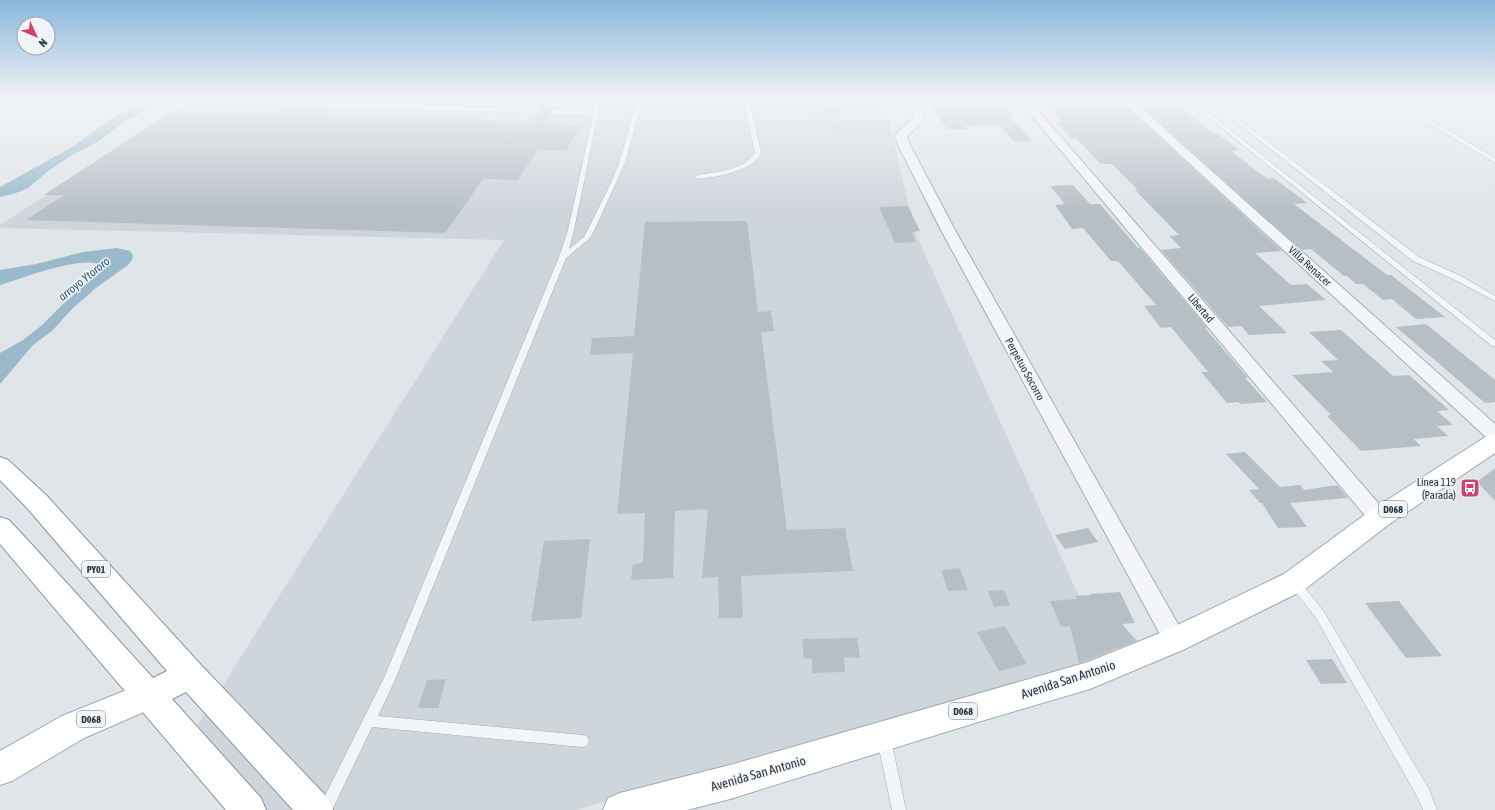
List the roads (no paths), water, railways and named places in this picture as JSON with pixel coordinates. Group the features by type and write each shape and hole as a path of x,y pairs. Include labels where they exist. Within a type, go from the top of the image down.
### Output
{"main road":[{"name":"Avenida San Antonio","path":"620,810 730,782 978,706 1090,675 1175,640 1294,582 1379,518 1494,441"},
{"name":"PY01","path":"0,466 37,502 190,675 316,810"},
{"path":"0,527 30,559 249,810"},
{"path":"149,695 190,675"},
{"name":"D068","path":"0,768 74,727 149,695"},
{"path":"0,782 36,748"}],"street":[{"name":"Perpetuo Socorro","path":"902,137 903,142 948,230 1175,640"},
{"name":"Libertad","path":"1055,137 1379,518"},
{"name":"Villa Renacer","path":"1166,137 1494,441"}],"lane":[{"path":"325,810 389,680 563,257 571,230 590,137"},
{"path":"563,257 587,238 591,231 614,183 622,163 629,137"},
{"path":"697,177 739,168 755,158 758,153 754,137"},
{"path":"1235,137 1495,344"},
{"path":"1258,137 1416,259 1458,278 1481,290 1495,300"},
{"path":"1455,137 1495,161"},
{"path":"1294,582 1320,615 1424,794 1430,810"},
{"path":"369,721 582,741"},
{"path":"883,735 899,810"}],"water":[{"path":"87,137 104,137 69,157 47,172 28,188 0,197 0,187 74,146"},
{"path":"117,248 130,251 133,255 132,260 128,265 96,288 73,308 52,331 33,345 0,384 0,353 23,340 41,326 63,304 103,270 104,267 96,263 70,265 54,268 0,285 0,270 36,264 83,252"}],"place":[{"name":"Línea 119 (Parada)","path":"1470,488"}],"water label":[{"name":"arroyo Ytororo","path":"84,279"}]}
